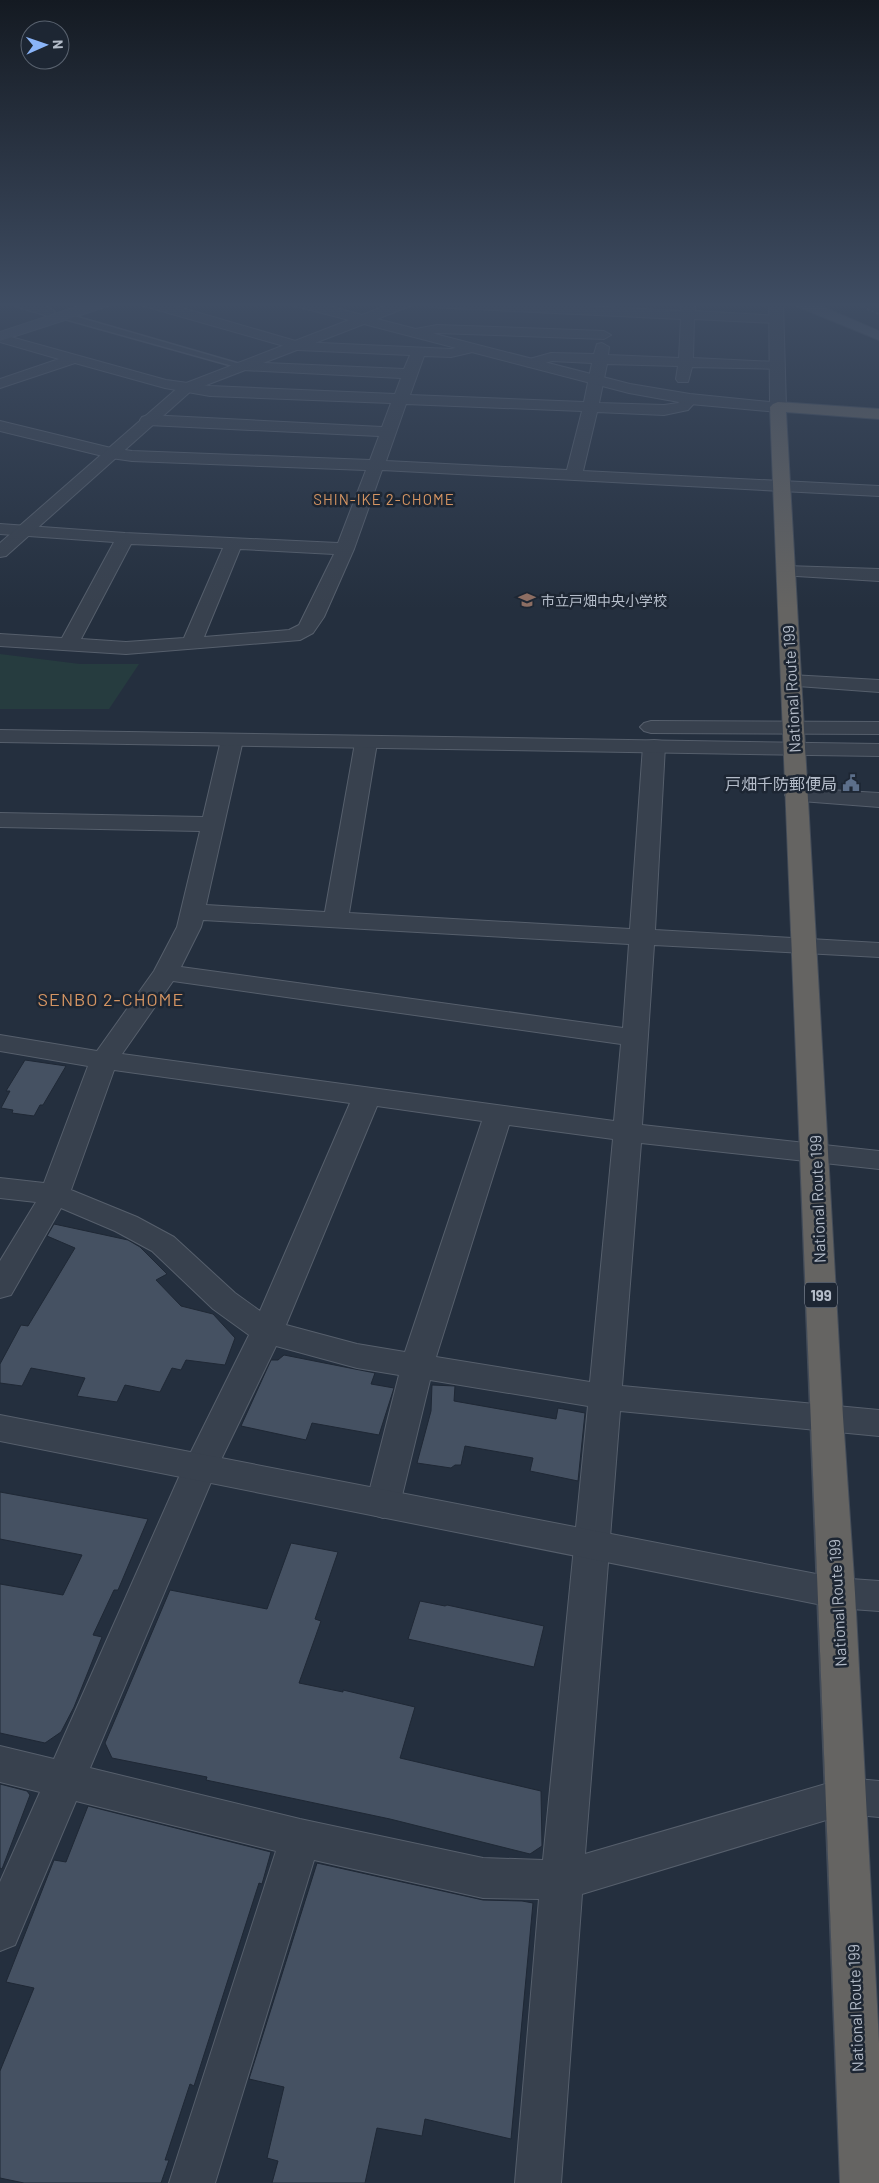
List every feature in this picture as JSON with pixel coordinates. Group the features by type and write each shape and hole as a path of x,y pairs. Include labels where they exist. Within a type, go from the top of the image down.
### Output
{"highway":[{"path":"778,407 879,414"},
{"name":"National Route 199","path":"778,407 826,1417 837,1593 862,1798 863,2183"},
{"path":"822,409 879,407"}],"street":[{"path":"0,552 166,405"},
{"path":"0,640 126,648 293,636 306,629 314,617 345,549 398,405"},
{"path":"539,405 675,409 683,407 683,405"},
{"path":"756,405 778,407"},
{"path":"574,475 590,407"},
{"path":"148,420 388,432"},
{"path":"0,426 111,453 132,456 376,465 879,491"},
{"path":"0,529 125,538 345,549"},
{"path":"68,645 125,538"},
{"path":"191,644 234,543"},
{"path":"786,571 879,575"},
{"path":"791,681 879,686"},
{"path":"0,720 580,726"},
{"path":"628,727 794,739 879,750"},
{"path":"0,736 366,744 654,746 794,739 879,728"},
{"path":"0,1287 55,1194 104,1060 166,972 189,927 232,740"},
{"path":"336,920 366,744"},
{"path":"538,2183 562,1880 644,936 654,746"},
{"path":"796,795 879,800"},
{"path":"0,820 213,824"},
{"path":"192,912 879,950"},
{"path":"166,972 635,1038"},
{"path":"0,1043 104,1060 627,1132 879,1160"},
{"path":"0,1930 200,1468 267,1332 367,1096"},
{"path":"383,1504 417,1366 498,1114"},
{"path":"0,1188 55,1194 126,1224 163,1244 224,1301 267,1332 357,1356 605,1396 879,1422"},
{"path":"0,1428 837,1593 879,1596"},
{"path":"0,1764 300,1838 483,1878 562,1880 862,1798"},
{"path":"192,2183 300,1838"}],"green space":[{"path":"0,654 80,664 139,664 109,709 0,709"}],"building":[{"path":"25,1060 66,1066 43,1105 40,1105 34,1116 12,1113 13,1110 1,1108 10,1091 6,1091"},
{"path":"54,1224 128,1240 140,1247 167,1274 156,1280 181,1306 213,1314 235,1338 225,1365 186,1360 181,1370 172,1368 160,1392 125,1385 117,1402 77,1396 85,1378 31,1368 22,1386 0,1383 0,1364 21,1325 28,1326 75,1248 47,1236"},
{"path":"284,1355 375,1373 371,1384 394,1388 379,1435 312,1423 306,1440 241,1426 271,1360 278,1360"},
{"path":"432,1385 455,1386 454,1401 556,1419 558,1408 585,1413 578,1481 530,1471 533,1458 465,1446 461,1465 455,1465 451,1468 417,1463 431,1411"},
{"path":"0,1492 148,1519 118,1590 114,1590 93,1635 102,1637 74,1707 61,1732 45,1743 0,1733 0,1584 63,1595 82,1555 0,1539"},
{"path":"291,1543 338,1552 315,1619 321,1621 299,1683 343,1692 343,1690 415,1707 400,1758 541,1791 542,1846 530,1854 390,1819 206,1780 207,1777 112,1758 105,1743 170,1590 267,1609"},
{"path":"420,1601 544,1626 534,1667 408,1639"},
{"path":"0,1784 27,1791 30,1795 2,1869 0,1868"},
{"path":"88,1806 271,1852 262,1884 259,1883 194,2086 190,2084 165,2160 169,2160 161,2183 24,2183 0,2178 0,2071 34,1988 6,1982 54,1860 66,1862"},
{"path":"317,1863 483,1900 533,1903 511,2139 425,2119 422,2136 377,2128 365,2183 272,2183 278,2161 267,2158 284,2087 249,2079"}],"place":[{"name":"市立戸畑中央小学校","path":"527,600"},
{"name":"戸畑千防郵便局","path":"851,783"}],"district":[{"name":"SHIN-IKE 2-CHOME","path":"384,499"},
{"name":"SENBO 2-CHOME","path":"111,999"}]}
